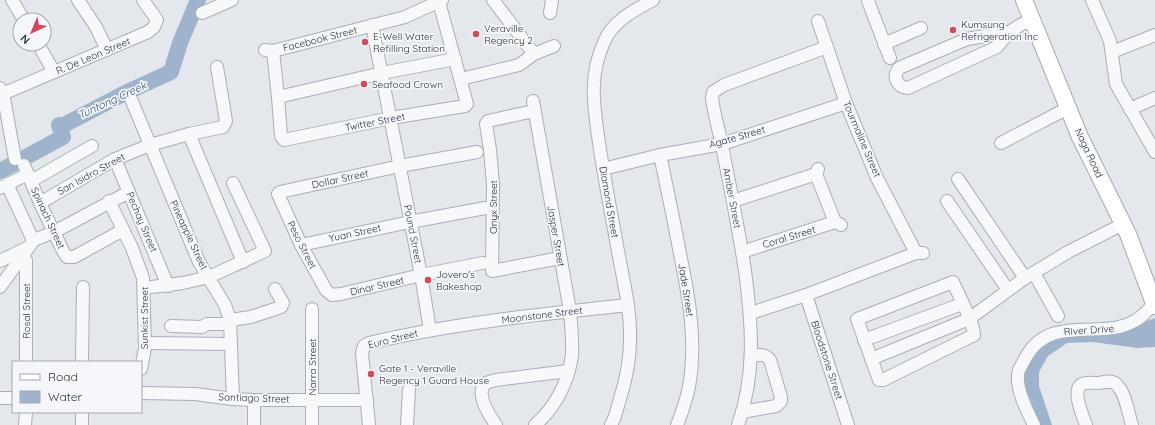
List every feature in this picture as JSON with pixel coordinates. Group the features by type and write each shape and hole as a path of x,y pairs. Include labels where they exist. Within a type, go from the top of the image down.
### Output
{"main road":[{"name":"Naga Road","path":"1024,0 1080,137 1123,224 1155,303"}],"street":[{"path":"12,0 19,12"},
{"path":"78,0 96,27 107,50"},
{"name":"R. De Leon Street","path":"1,92 54,72 148,32 154,27 157,20 143,0"},
{"path":"202,13 232,0"},
{"path":"493,0 534,54"},
{"path":"550,13 552,0"},
{"name":"Diamond Street","path":"615,424 628,365 630,339 628,305 603,169 593,97 593,80 605,39 613,27 628,14 636,4 653,0"},
{"path":"1092,0 1110,41 1116,84 1155,152"},
{"path":"440,1 460,79 519,65 534,54 554,46"},
{"name":"Facebook Street","path":"278,97 269,51 405,17 440,1"},
{"path":"868,1 890,58"},
{"name":"Tourmaline Street","path":"751,313 806,295 920,253 877,178 846,103 818,21"},
{"path":"1009,32 967,39 899,68 895,76 896,81 899,85 908,88 997,47 1009,32 1022,24 1032,21"},
{"name":"Pound Street","path":"372,25 421,275 430,330"},
{"path":"884,44 921,28"},
{"path":"1112,52 1155,34"},
{"path":"972,39 979,55"},
{"name":"Amber Street","path":"738,425 748,384 751,356 751,313 733,201 713,106 713,92 724,86 827,47"},
{"path":"43,52 54,72"},
{"path":"278,97 382,73 455,59"},
{"name":"San Isidro Street","path":"40,203 115,159 150,145 189,134 220,128 225,124 217,67"},
{"name":"Twitter Street","path":"278,97 282,139 285,140 391,118 465,106 467,104 460,79"},
{"name":"Spinach Street","path":"1,92 24,170 65,254 70,257 74,257 123,230"},
{"path":"1130,109 1155,98"},
{"name":"Pineapple Street","path":"130,99 199,262 226,305 231,322 233,399"},
{"name":"Agate Street","path":"603,169 660,155 722,144 846,103"},
{"name":"Onyx Street","path":"534,106 488,120 486,124 494,184 492,271 560,258"},
{"name":"Jasper Street","path":"534,106 570,311 572,339 572,356 556,402 547,414 535,425"},
{"path":"1000,143 1068,108"},
{"path":"189,134 243,262"},
{"path":"2,280 31,244 32,238 3,186 24,170 92,146"},
{"name":"Dollar Street","path":"280,192 400,166 477,152"},
{"name":"Jade Street","path":"660,155 689,299 692,335 692,362 689,386 677,425"},
{"name":"Pechay Street","path":"115,159 168,286"},
{"name":"Coral Street","path":"733,201 817,171 838,224 742,252"},
{"path":"958,179 1058,316"},
{"path":"144,288 168,286 209,277 265,251 233,183"},
{"path":"0,261 109,201 129,192"},
{"name":"Peso Street","path":"280,192 278,194 301,245 326,290 332,295"},
{"name":"Sunkist Street","path":"109,201 132,248 143,278 144,343 142,361"},
{"path":"947,201 1008,290"},
{"name":"Yuan Street","path":"301,245 485,208"},
{"path":"871,359 969,319 1008,290 1068,252 1123,224"},
{"name":"Rosal Street","path":"26,260 26,361"},
{"name":"Dinar Street","path":"332,295 483,263"},
{"path":"953,282 969,319 974,335 883,380 879,380 857,321 860,317 953,282"},
{"path":"82,361 83,287"},
{"path":"172,326 202,327 207,324 231,322 281,307 282,303 275,289"},
{"name":"Bloodstone Street","path":"806,295 848,425"},
{"name":"River Drive","path":"1034,425 1017,381 1019,370 1030,350 1045,336 1060,331 1118,328 1130,324 1142,317 1155,303"},
{"path":"864,340 962,304"},
{"name":"Moonstone Street","path":"457,327 570,311 628,305"},
{"name":"Narra Street","path":"312,309 312,425"},
{"name":"Euro Street","path":"367,400 362,358 364,346 369,343 430,330 457,327"},
{"path":"144,343 231,344"},
{"path":"742,412 776,406 781,401 770,360 768,357 763,355 751,356"},
{"path":"496,425 485,408 482,397 482,390 486,383 496,380 568,371"},
{"path":"1086,425 1078,400 1078,388 1086,383 1107,382 1113,382 1123,394 1132,425"},
{"path":"407,425 409,390"},
{"name":"Santiago Street","path":"142,393 195,394 254,400 367,400"},
{"path":"0,398 12,398"},
{"path":"254,400 254,425"},
{"path":"367,400 369,425"},
{"path":"25,425 26,413"},
{"path":"82,413 82,425"}],"water":[{"path":"1155,318 1155,347 1138,348 1092,342 1067,343 1048,356 1039,372 1039,386 1052,425 1040,425 1022,379 1022,374 1039,350 1054,339 1078,334 1120,333"}],"waterway":[{"name":"Tuntong Creek","path":"0,171 63,137 59,125 62,126 125,93 171,72 180,43 198,0"}],"place":[{"name":"Kumsung Refrigeration Inc","path":"953,30"},
{"name":"Veraville Regency 2","path":"476,34"},
{"name":"E-Well Water Refilling Station","path":"365,42"},
{"name":"Seafood Crown","path":"364,84"},
{"name":"Jovero's Bakeshop","path":"428,280"},
{"name":"Gate 1 - Veraville Regency 1 Guard House","path":"371,374"}]}
